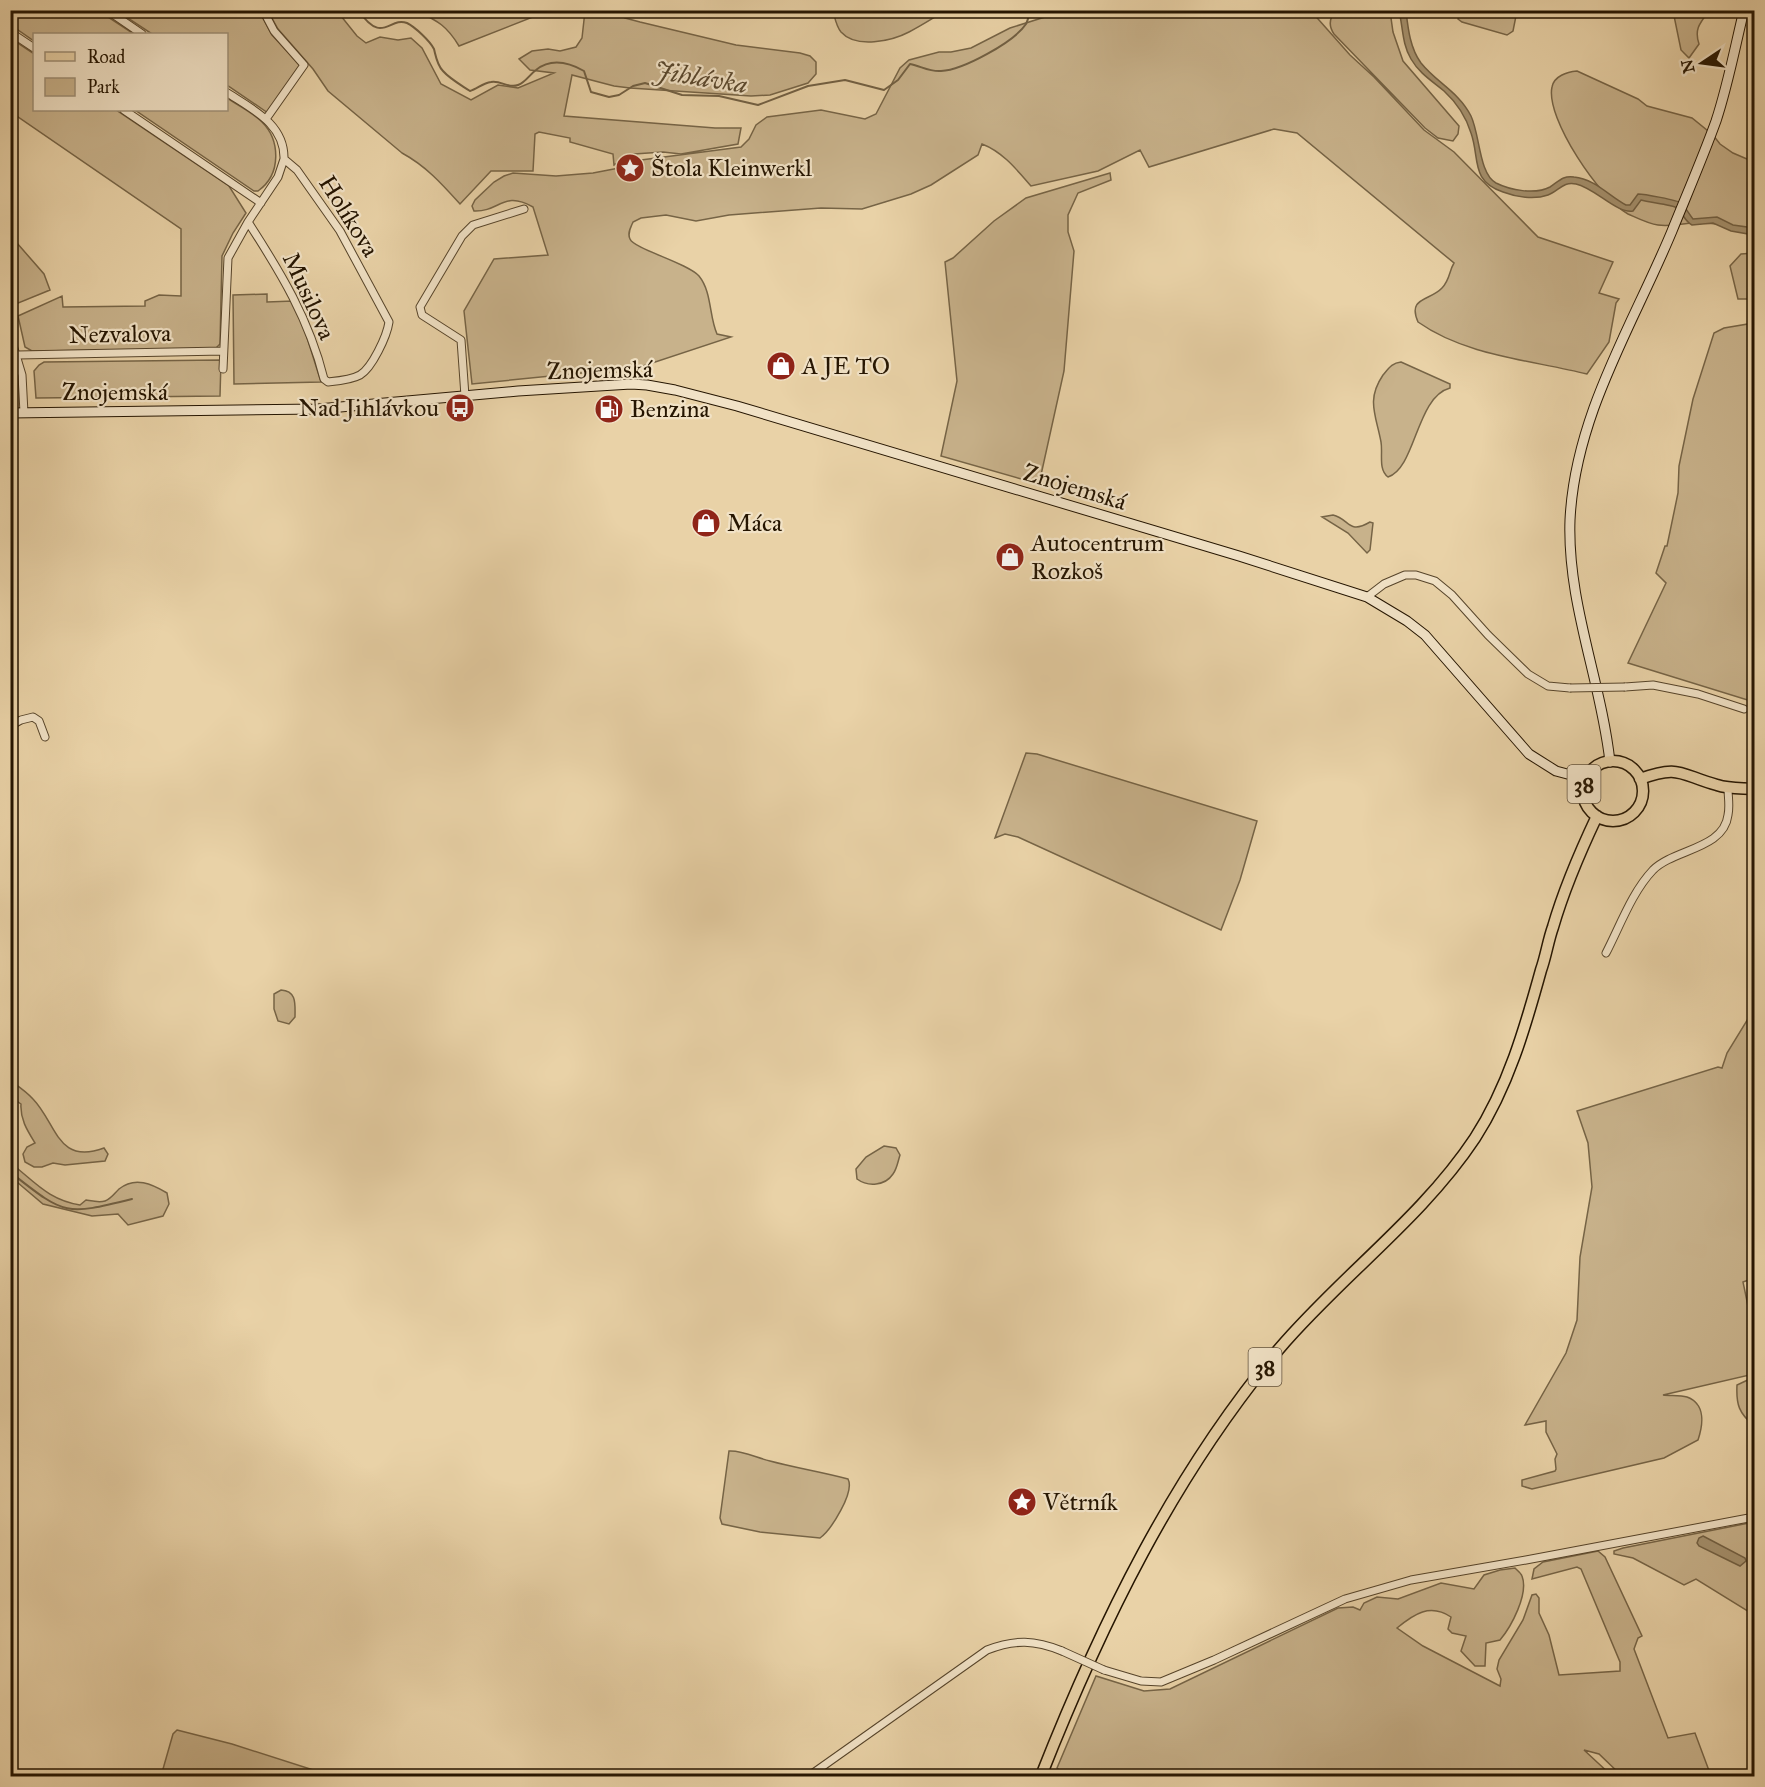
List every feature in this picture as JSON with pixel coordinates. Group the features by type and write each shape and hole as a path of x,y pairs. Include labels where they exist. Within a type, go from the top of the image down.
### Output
{"main road":[{"path":"1610,762 1602,711 1576,603 1571,561 1570,519 1575,478 1589,420 1672,231 1716,119 1744,10"},
{"name":"Znojemská","path":"10,413 318,409 631,384 675,390 1239,556 1367,597 1407,621 1425,635 1529,754 1556,771 1586,779"},
{"name":"38","path":"1610,762 1628,765 1640,779 1642,798 1632,814 1615,821 1597,816 1585,802 1583,790 1586,779 1593,768 1610,762"},
{"path":"1640,779 1665,771 1673,771 1728,788 1755,789"},
{"name":"38","path":"1041,1776 1093,1653 1132,1572 1184,1479 1206,1446 1252,1383 1302,1323 1426,1200 1457,1163 1489,1114 1503,1087 1520,1042 1552,927 1597,816"}],"street":[{"path":"107,10 141,33"},
{"path":"263,10 274,31 304,65 266,119"},
{"path":"10,32 33,47"},
{"name":"Holíkova","path":"228,93 266,119 277,132 282,142 284,159 297,170 340,231 389,322 388,332 368,368 357,377"},
{"path":"125,111 261,203"},
{"path":"223,369 222,351 228,258 233,246 278,177 284,159"},
{"path":"465,396 461,340 422,315 420,307 469,228 524,209"},
{"name":"Musilova","path":"248,222 295,298 303,315 324,379 328,382 357,377"},
{"path":"10,335 22,375 24,413"},
{"name":"Nezvalova","path":"18,356 222,351"},
{"path":"1367,597 1384,584 1406,575 1416,575 1435,581 1452,595 1528,674 1548,686 1570,688 1653,685 1698,694 1744,709"},
{"path":"10,726 33,717 41,725 45,737"},
{"path":"1606,953 1636,894 1655,868 1666,859 1703,844 1722,831 1728,817 1728,788"},
{"path":"809,1776 987,1650 1013,1642 1043,1644 1104,1670 1141,1681 1161,1682 1204,1665 1362,1593 1411,1580 1755,1517"}],"green space":[{"path":"833,10 945,11 902,35 865,42 848,37 841,32"},
{"path":"1067,10 1311,11 1350,55 1424,130 1454,152 1538,237 1613,262 1599,293 1619,299 1616,303 1609,342 1587,374 1478,350 1437,333 1418,322 1415,308 1421,300 1442,288 1447,282 1454,263 1297,133 1274,129 1149,167 1140,150 1098,171 1031,186 1003,157 982,144 978,155 931,185 911,194 862,209 821,208 729,215 696,221 666,215 641,218 633,222 629,232 630,239 641,247 684,266 699,276 706,289 717,334 731,337 625,372 581,373 472,384 464,311 494,259 548,255 533,207 523,202 508,201 474,211 472,206 475,200 494,182 513,173 556,176 593,173 619,168 641,160 741,147 749,139 756,125 767,117 821,110 865,119 876,114 900,68 909,60 939,52 971,48 1010,28"},
{"path":"1461,10 1517,11 1513,31 1507,35 1462,22 1458,19"},
{"path":"10,11 99,11 132,33 33,33 33,40 11,25"},
{"path":"117,11 259,11 272,35 300,65 268,113 228,86 228,33 150,33"},
{"path":"268,11 337,11 357,36 366,43 380,37 398,40 411,38 422,48 441,84 471,100 498,85 518,88 554,73 530,70 519,59 532,51 548,49 560,51 576,47 582,38 585,11 612,11 625,18 736,45 800,53 810,56 816,62 816,74 808,83 770,95 751,96 630,88 572,75 564,116 741,128 738,144 681,154 663,152 634,154 614,165 613,154 570,142 570,138 539,132 535,134 533,171 491,171 460,204 426,170 402,153 328,91 313,69 278,29"},
{"path":"417,11 548,11 459,46 441,25"},
{"path":"1336,11 1390,11 1393,32 1403,61 1459,126 1458,134 1453,141 1438,138 1425,128 1334,34 1330,22"},
{"path":"1673,11 1709,11 1698,30 1699,44 1689,58 1681,50"},
{"path":"10,38 33,53 33,111 117,111 229,186 246,213 222,256 220,344 215,349 32,351 25,347 18,316 62,296 63,307 145,306 145,301 159,295 181,296 181,229 11,112"},
{"path":"1577,71 1638,99 1647,106 1692,118 1713,135 1720,144 1733,153 1754,162 1754,230 1710,223 1668,226 1654,224 1628,214 1617,206 1590,176 1577,157 1557,118 1552,101 1553,83 1562,75"},
{"path":"228,99 258,118 268,129 276,157 275,166 266,184 258,191 254,191 136,111 228,111"},
{"path":"1110,173 1111,180 1078,193 1068,215 1068,232 1074,251 1064,371 1039,484 941,456 957,381 945,262 953,258 994,221 1026,198"},
{"path":"10,235 44,274 50,290 11,306"},
{"path":"1754,253 1754,299 1738,299 1730,266 1741,254"},
{"path":"267,294 267,302 293,301 321,382 234,384 233,295"},
{"path":"1754,323 1754,702 1628,663 1666,583 1656,573 1665,546 1667,546 1678,493 1679,466 1693,399 1714,333 1724,328"},
{"path":"221,360 220,396 36,398 34,371 44,362"},
{"path":"1401,362 1450,384 1450,388 1439,394 1430,404 1405,461 1388,477 1382,466 1381,442 1374,400 1383,375 1393,365"},
{"path":"1333,515 1353,527 1373,523 1370,550 1367,553 1348,533 1322,517"},
{"path":"1026,753 1037,754 1257,821 1240,880 1221,930 1018,837 1005,834 995,838"},
{"path":"281,990 290,993 294,999 295,1017 289,1024 278,1021 274,1009 274,994"},
{"path":"1754,1009 1754,1278 1743,1282 1754,1335 1754,1374 1663,1395 1684,1396 1693,1400 1702,1416 1698,1440 1664,1458 1532,1489 1522,1486 1522,1480 1556,1469 1557,1454 1546,1432 1546,1421 1525,1425 1566,1353 1577,1320 1580,1257 1592,1187 1588,1143 1577,1111 1718,1067 1722,1068 1727,1053"},
{"path":"11,1081 33,1099 67,1147 76,1151 88,1152 104,1148 108,1154 105,1161 65,1165 53,1163 42,1167 34,1167 25,1162 23,1154 27,1147 35,1143 23,1120 21,1104 11,1097"},
{"path":"884,1146 896,1148 900,1155 893,1174 881,1183 861,1182 857,1179 856,1169 866,1157"},
{"path":"10,1160 43,1190 69,1203 80,1205 86,1200 105,1201 125,1185 137,1182 149,1184 167,1193 169,1204 163,1216 128,1225 118,1214 92,1216 43,1204 11,1177"},
{"path":"1754,1377 1754,1426 1739,1408 1737,1385"},
{"path":"729,1451 848,1479 848,1493 845,1501 825,1534 820,1538 760,1532 722,1524 720,1518"},
{"path":"1754,1522 1754,1615 1696,1579 1684,1585 1633,1558 1614,1554 1614,1551 1623,1548"},
{"path":"1598,1551 1605,1557 1642,1636 1638,1638 1634,1649 1668,1738 1695,1733 1711,1776 1622,1776 1599,1754 1584,1750 1612,1776 1066,1776 1057,1768 1096,1676 1144,1691 1170,1689 1338,1608 1353,1607 1360,1610 1364,1603 1377,1597 1398,1599 1441,1583 1474,1589 1484,1575 1500,1570 1515,1568 1522,1576 1523,1592 1514,1619 1500,1640 1486,1643 1485,1666 1475,1666 1461,1651 1466,1636 1452,1633 1448,1629 1451,1617 1443,1613 1422,1612 1397,1628 1423,1646 1500,1686 1501,1679 1497,1669 1499,1660 1523,1620 1532,1595 1536,1594 1539,1598 1539,1613 1549,1635 1559,1675 1620,1671 1620,1662 1581,1569 1577,1567 1532,1579 1534,1569 1543,1562"},
{"path":"177,1730 232,1744 332,1776 161,1776 173,1734"}],"shaded area":[{"path":"1399,11 1406,11 1412,44 1421,63 1460,100 1471,116 1483,163 1490,178 1496,183 1508,188 1537,191 1550,187 1567,177 1582,178 1626,205 1630,205 1638,194 1667,199 1681,203 1693,219 1717,217 1733,225 1754,228 1754,235 1731,231 1713,223 1692,225 1675,207 1665,204 1641,200 1633,211 1620,209 1591,190 1572,183 1548,195 1525,197 1503,192 1485,182 1478,168 1471,133 1460,110 1411,59 1404,41"},
{"path":"1703,1536 1745,1558 1746,1561 1740,1566 1699,1546 1697,1543 1699,1538"}],"waterway":[{"name":"Jihlávka","path":"358,10 367,21 380,28 401,22 414,28 432,46 443,71 470,91 491,82 518,85 542,66 560,63 572,65 584,71 591,92 609,97 645,83 682,95 719,96 758,105 808,86 845,80 884,90 898,80 910,64 937,71 962,66 1011,39 1026,24 1031,10"},
{"path":"10,1172 43,1197 66,1208 92,1208 132,1199"}],"place":[{"name":"Štola Kleinwerkl","path":"630,168"},
{"name":"A JE TO","path":"781,366"},
{"name":"Nad Jihlávkou","path":"460,408"},
{"name":"Benzina","path":"609,409"},
{"name":"Máca","path":"706,523"},
{"name":"Autocentrum Rozkoš","path":"1010,557"},
{"name":"Větrník","path":"1022,1502"}]}
